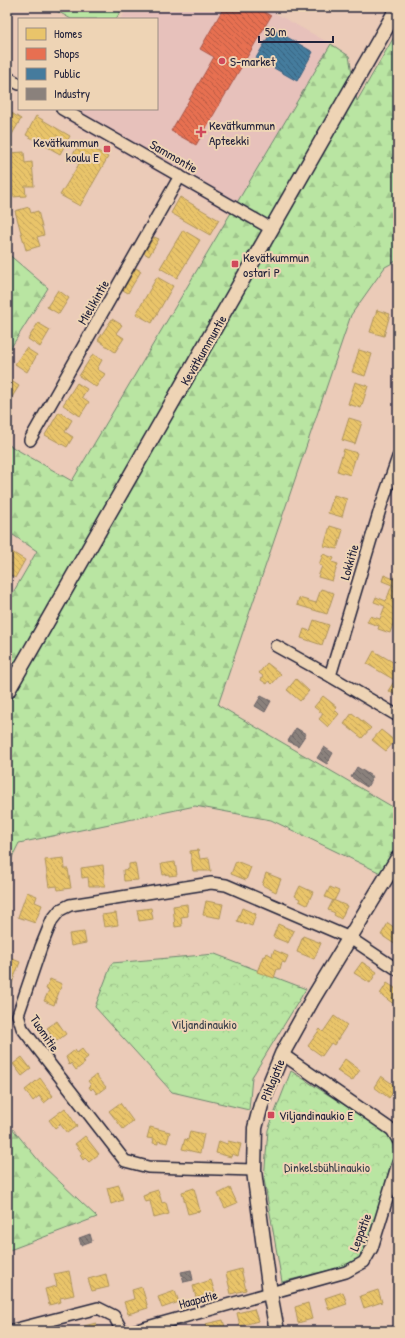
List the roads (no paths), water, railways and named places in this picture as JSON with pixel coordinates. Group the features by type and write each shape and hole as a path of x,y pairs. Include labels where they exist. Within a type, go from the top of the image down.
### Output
{"street":[{"name":"Kevätkummuntie","path":"7,692 398,7"},
{"path":"7,77 18,83"},
{"name":"Sammontie","path":"64,110 272,229"},
{"name":"Mielikintie","path":"30,440 180,176"},
{"name":"Lokkitie","path":"330,676 381,506 398,457"},
{"path":"276,646 398,716"},
{"name":"Pihlajatie","path":"277,1331 270,1293 254,1170 255,1128 261,1105 282,1054 312,1000 398,858"},
{"name":"Tuomitie","path":"254,1170 148,1167 125,1160 22,1028 18,1015 41,947 52,920 60,910 70,905 211,883 226,885 350,938 398,970"},
{"path":"282,1054 392,1130 398,1140"},
{"name":"Leppätie","path":"270,1293 346,1272 364,1262 372,1248 398,1163"},
{"name":"Haapatie","path":"133,1331 270,1293"},
{"path":"9,1331 98,1308 114,1316 122,1331"}],"place":[{"name":"S-market","path":"222,61"},
{"name":"Kevätkummun Apteekki","path":"201,132"},
{"name":"Kevätkummun koulu E","path":"107,149"},
{"name":"Kevätkummun ostari P","path":"235,264"},
{"name":"Viljandinaukio E","path":"271,1115"}],"park label":[{"name":"Viljandinaukio","path":"204,1024"},
{"name":"Dinkelsbühlinaukio","path":"327,1167"}]}
